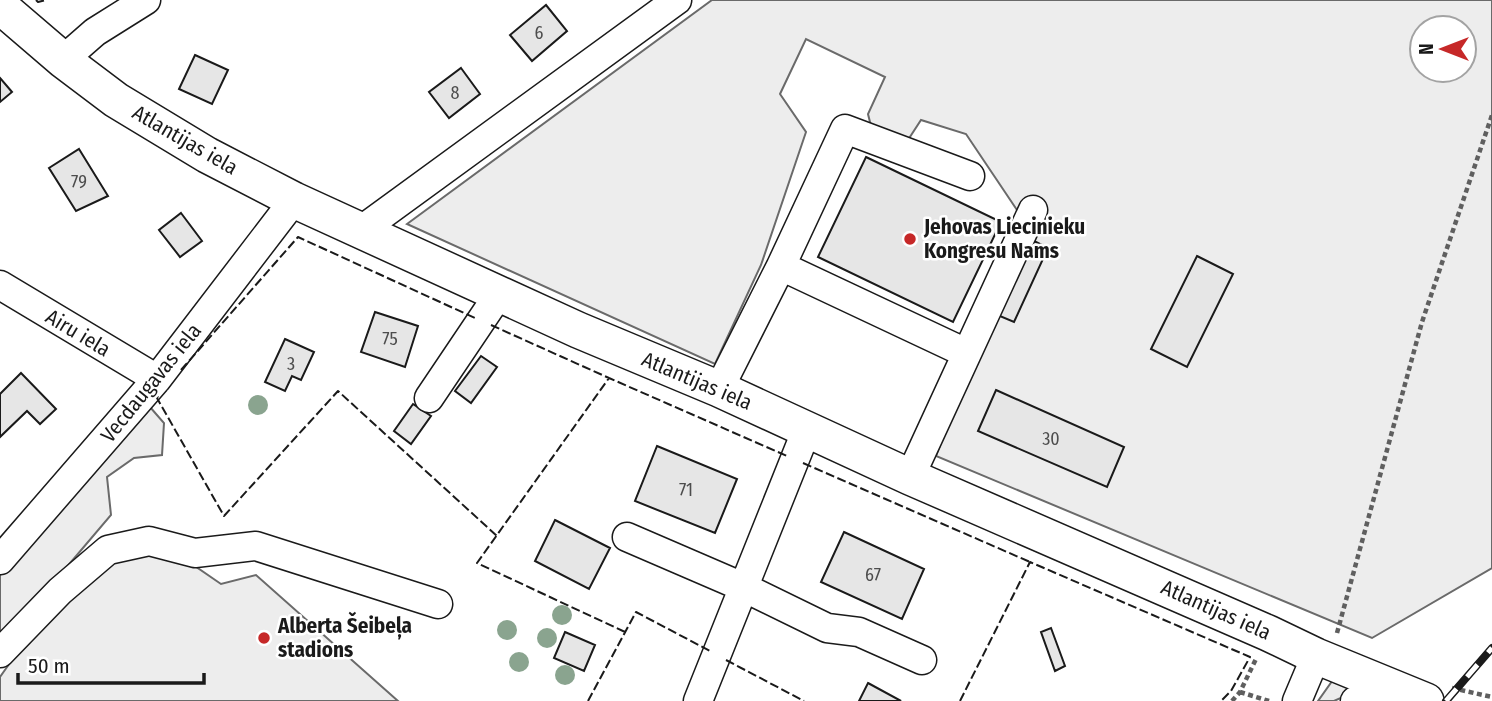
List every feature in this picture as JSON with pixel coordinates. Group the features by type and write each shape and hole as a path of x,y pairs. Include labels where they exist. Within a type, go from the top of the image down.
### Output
{"main road":[{"name":"Atlantijas iela","path":"0,6 63,60 116,100 207,155 294,200 910,477 1416,697"}],"street":[{"path":"63,60 95,33 146,0"},
{"path":"360,231 677,0"},
{"path":"719,389 781,266 845,129 970,176"},
{"name":"Vecdaugavas iela","path":"0,560 157,380 294,200"},
{"path":"910,477 1033,210"},
{"path":"781,266 966,353"},
{"name":"Airu iela","path":"0,285 157,380"},
{"path":"429,398 499,294"},
{"path":"698,701 807,429"},
{"path":"627,537 743,587 827,628 859,632 922,660"},
{"path":"0,653 60,591 108,550 149,541 195,553 256,546 438,604"},
{"path":"1297,701 1322,658"},
{"path":"1355,701 1416,697"}],"path":[{"path":"1322,658 1345,608 1422,322 1492,115"},
{"path":"1232,701 1240,692 1268,633"},
{"path":"1240,692 1269,701"}],"shaded area":[{"path":"712,0 1492,0 1492,568 1372,638 936,456 1025,222 966,134 921,120 906,143 871,126 868,114 885,77 806,39 780,94 806,132 761,265 715,364 407,224"},
{"path":"150,407 164,423 162,455 134,458 107,477 111,515 0,639 0,567"},
{"path":"152,550 186,560 221,584 256,575 398,701 0,701 0,677 19,650 56,609 116,559"},
{"path":"1335,677 1361,689 1334,701 1318,701"}],"building":[{"path":"546,5 567,31 532,61 510,35"},
{"path":"195,55 228,70 212,104 179,89"},
{"path":"461,68 480,94 449,118 429,92"},
{"path":"0,78 12,92 0,102"},
{"path":"79,149 108,196 76,211 49,168"},
{"name":"Jehovas Liecinieku Kongresu Nams","path":"866,157 1001,222 953,322 818,257"},
{"path":"181,213 202,241 180,257 159,230"},
{"path":"1030,239 1048,248 1014,322 995,314"},
{"path":"1197,256 1233,274 1187,367 1151,349"},
{"path":"375,312 418,326 405,367 361,352"},
{"path":"285,339 314,352 301,380 292,376 285,391 265,382"},
{"path":"481,356 497,367 471,403 455,391"},
{"path":"21,373 56,409 40,424 27,411 0,437 0,394"},
{"path":"996,390 1124,447 1107,487 978,431"},
{"path":"413,404 431,416 411,444 394,431"},
{"path":"657,446 737,479 715,533 635,501"},
{"path":"555,520 610,548 589,589 535,561"},
{"path":"844,532 924,569 902,619 821,582"},
{"path":"1051,628 1065,666 1055,671 1041,632"},
{"path":"565,632 595,645 584,671 554,658"},
{"path":"868,683 901,701 859,701"}],"railway":[{"path":"1446,701 1492,648"}],"fence":[{"path":"36,0 46,0"},
{"path":"181,370 298,237 475,318"},
{"path":"491,325 609,378"},
{"path":"625,632 477,563 609,378 787,456"},
{"path":"158,396 224,516 338,391 497,536"},
{"path":"803,463 1030,562"},
{"path":"960,701 1030,562 1250,657 1231,691 1221,701"},
{"path":"588,701 636,612 710,651"},
{"path":"726,660 804,701"}],"place":[{"name":"Jehovas Liecinieku Kongresu Nams","path":"910,239"},
{"name":"Alberta Šeibeļa stadions","path":"264,638"}]}
